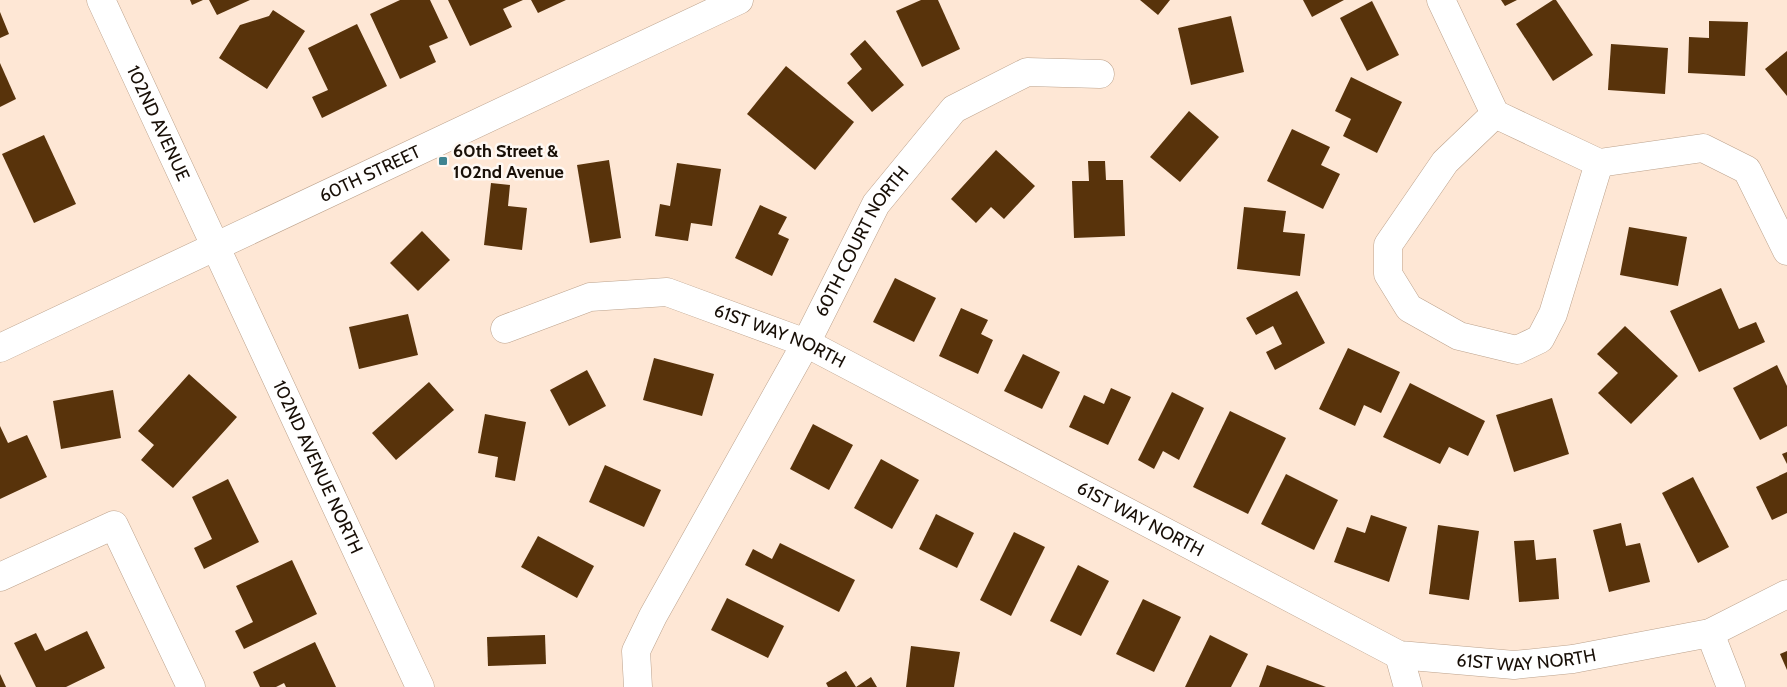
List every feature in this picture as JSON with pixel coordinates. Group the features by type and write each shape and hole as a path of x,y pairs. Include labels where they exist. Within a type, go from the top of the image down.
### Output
{"street":[{"name":"102ND AVENUE","path":"101,0 216,246"},
{"name":"60TH STREET","path":"0,348 739,0"},
{"path":"1441,0 1495,114 1599,163 1703,148 1747,170 1787,251"},
{"name":"60TH COURT NORTH","path":"638,687 636,651 653,616 806,343 876,204 954,109 1027,72 1100,74"},
{"path":"1495,114 1445,162 1388,245 1388,274 1409,308 1459,336 1517,350 1540,339 1553,314 1599,163"},
{"name":"102ND AVENUE NORTH","path":"216,246 420,687"},
{"name":"61ST WAY NORTH","path":"505,329 590,297 667,292 806,343 1398,655 1514,665 1573,659 1710,633 1787,594"},
{"path":"0,577 114,525 191,687"},
{"path":"1710,633 1731,687"},
{"path":"1398,655 1408,687"}],"building":[{"path":"190,0 203,0 192,5"},
{"path":"209,0 250,0 217,15"},
{"path":"400,0 430,0 448,38 429,46 436,62 400,79 370,14"},
{"path":"448,0 523,0 503,9 512,27 470,46"},
{"path":"531,0 566,0 538,13"},
{"path":"921,0 938,0 960,49 922,67 896,11"},
{"path":"1140,0 1170,0 1158,15"},
{"path":"1303,0 1344,0 1312,17"},
{"path":"1501,0 1517,0 1505,6"},
{"path":"1553,0 1556,0 1593,55 1553,81 1516,24"},
{"path":"1372,1 1399,55 1367,71 1340,18"},
{"path":"273,10 305,31 267,89 219,58 240,25 269,16"},
{"path":"0,12 9,34 0,38"},
{"path":"1231,16 1244,72 1191,85 1178,28"},
{"path":"1709,21 1748,22 1745,76 1688,73 1689,37 1709,38"},
{"path":"357,24 387,86 322,118 312,97 328,90 308,48"},
{"path":"865,40 904,85 872,112 847,83 862,69 850,54"},
{"path":"1611,44 1668,48 1665,94 1608,90"},
{"path":"1787,51 1787,96 1765,69"},
{"path":"0,63 16,99 0,107"},
{"path":"786,66 854,122 815,170 747,114"},
{"path":"1351,77 1402,102 1377,153 1343,136 1351,119 1335,111"},
{"path":"1189,111 1219,137 1180,182 1150,157"},
{"path":"1292,129 1330,147 1321,165 1340,174 1323,209 1267,181"},
{"path":"44,135 76,204 34,223 2,154"},
{"path":"996,150 1035,186 1004,219 991,207 976,223 951,199"},
{"path":"609,160 621,238 590,243 577,165"},
{"path":"1088,161 1105,161 1106,180 1123,180 1125,236 1074,238 1072,181 1089,181"},
{"path":"677,163 721,169 712,226 691,223 688,241 655,236 660,204 670,206"},
{"path":"491,183 510,185 508,206 527,208 522,250 484,245"},
{"path":"760,205 787,217 778,234 789,239 772,276 735,258"},
{"path":"1244,207 1286,211 1283,232 1305,234 1300,276 1237,269"},
{"path":"1629,227 1687,237 1678,286 1620,275"},
{"path":"422,231 450,260 418,291 390,263"},
{"path":"895,278 936,298 914,342 873,322"},
{"path":"1721,288 1739,329 1756,322 1765,342 1699,372 1670,311"},
{"path":"1297,291 1325,343 1275,370 1266,352 1282,344 1273,326 1256,335 1246,318"},
{"path":"961,308 988,320 981,334 993,340 978,374 939,356"},
{"path":"408,314 418,355 359,369 349,327"},
{"path":"1625,326 1678,376 1631,424 1598,393 1618,373 1597,354"},
{"path":"1348,348 1400,372 1381,413 1364,405 1355,426 1319,409"},
{"path":"1023,354 1060,372 1042,409 1004,391"},
{"path":"654,358 714,374 702,416 643,400"},
{"path":"1777,365 1787,386 1787,426 1760,440 1733,388"},
{"path":"587,370 606,406 569,426 550,390"},
{"path":"189,374 237,417 173,488 141,460 154,445 138,431"},
{"path":"429,382 454,410 396,460 372,433"},
{"path":"1410,383 1485,421 1468,456 1449,447 1440,464 1383,437"},
{"path":"1111,388 1131,397 1108,445 1069,427 1084,395 1104,404"},
{"path":"113,390 121,438 61,449 53,401"},
{"path":"1172,392 1204,408 1179,460 1163,451 1154,469 1138,460"},
{"path":"1552,398 1569,454 1514,472 1496,415"},
{"path":"1230,411 1286,438 1248,514 1193,487"},
{"path":"485,414 526,422 515,481 495,477 498,457 478,453"},
{"path":"813,424 853,445 829,490 790,469"},
{"path":"0,426 8,443 27,435 47,477 0,499"},
{"path":"1787,452 1787,464 1782,454"},
{"path":"881,459 919,480 892,529 854,508"},
{"path":"605,465 661,490 644,527 589,502"},
{"path":"1787,472 1787,513 1772,520 1756,487"},
{"path":"1286,474 1338,500 1314,550 1261,524"},
{"path":"1693,477 1729,547 1698,563 1662,493"},
{"path":"228,479 259,542 204,569 194,548 212,539 192,497"},
{"path":"936,514 974,533 957,568 919,549"},
{"path":"1371,515 1407,527 1389,582 1334,562 1347,527 1365,533"},
{"path":"1621,523 1626,546 1640,543 1650,582 1609,592 1593,530"},
{"path":"1438,525 1479,531 1469,600 1429,594"},
{"path":"1014,532 1045,547 1011,616 980,600"},
{"path":"538,536 594,566 577,598 521,567"},
{"path":"1534,540 1536,560 1556,558 1559,599 1519,602 1514,541"},
{"path":"780,543 855,580 839,612 745,565 753,549 772,559"},
{"path":"292,560 317,614 244,649 235,631 253,622 236,586"},
{"path":"1078,565 1109,581 1081,636 1050,621"},
{"path":"727,598 784,626 768,658 711,630"},
{"path":"1143,599 1181,617 1154,672 1116,654"},
{"path":"87,631 105,668 66,687 36,687 14,643 36,633 45,651"},
{"path":"545,635 546,664 488,666 487,637"},
{"path":"1210,635 1248,654 1231,687 1185,687"},
{"path":"315,642 336,687 286,687 284,683 276,687 260,687 253,672"},
{"path":"911,646 960,652 954,687 906,687"},
{"path":"1787,651 1787,670 1780,654"},
{"path":"1267,665 1326,687 1259,687"},
{"path":"846,671 856,687 828,687 826,683"},
{"path":"0,674 6,687 0,687"},
{"path":"871,677 877,687 856,687"}],"place":[{"name":"60th Street & 102nd Avenue","path":"443,161"}]}
